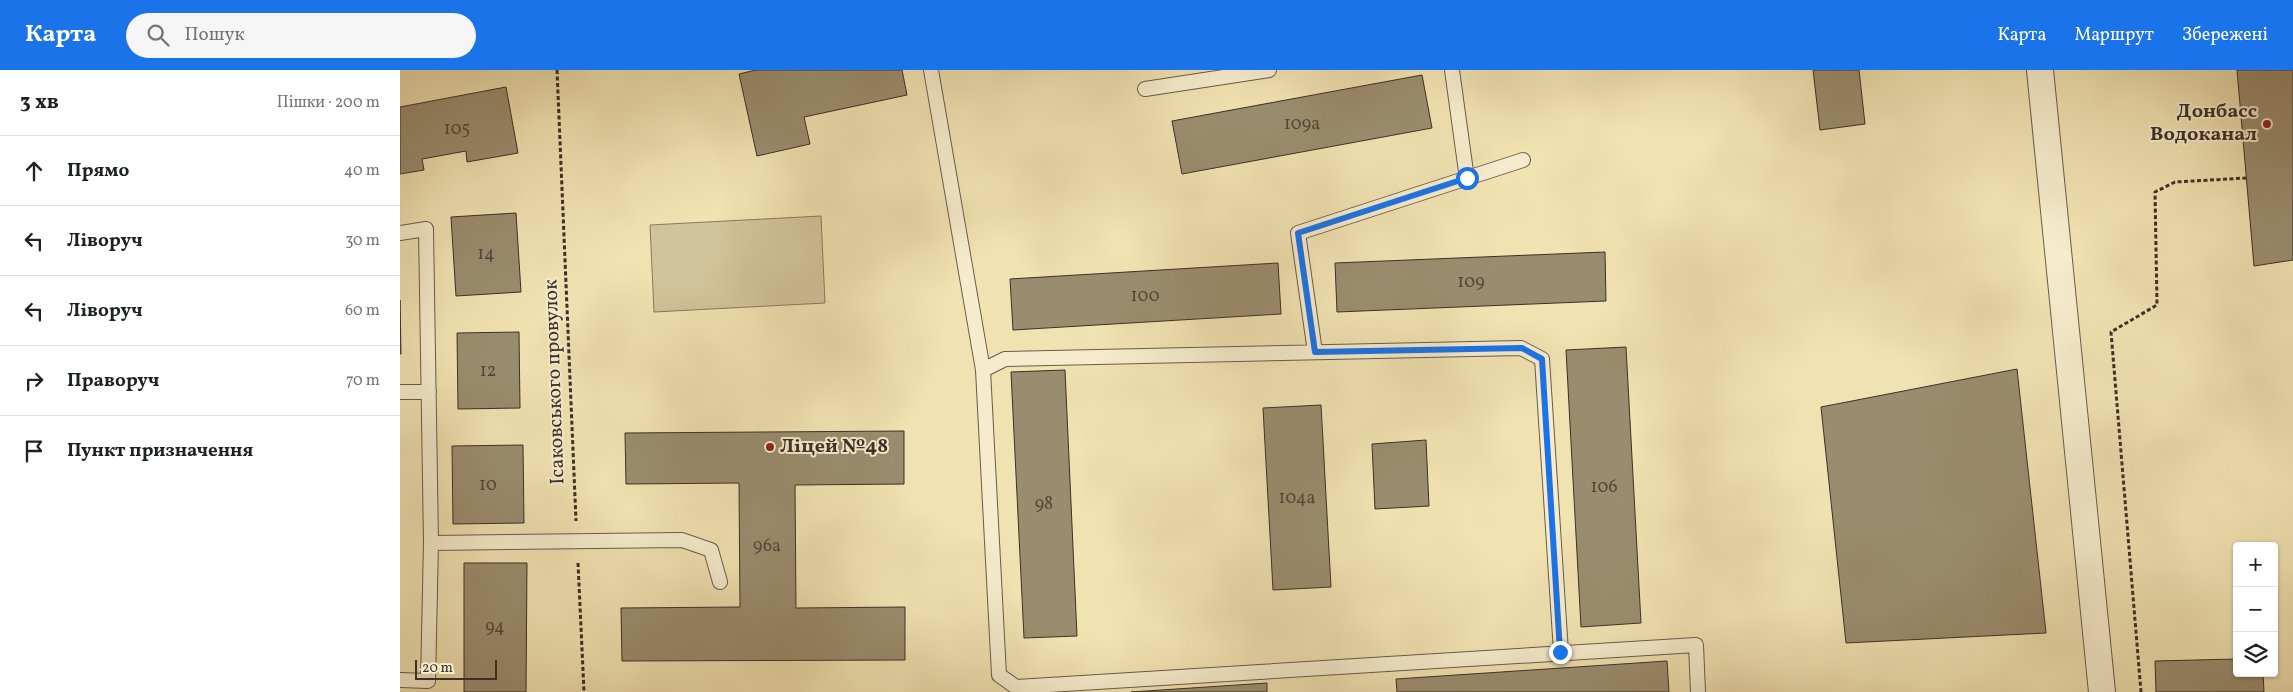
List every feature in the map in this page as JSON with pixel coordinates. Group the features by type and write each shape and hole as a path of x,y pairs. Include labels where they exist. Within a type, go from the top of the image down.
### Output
{"street":[{"path":"2040,70 2102,692"}],"lane":[{"path":"931,70 983,370 999,675 1016,687 1696,645 1698,692"},
{"path":"1145,88 1268,70"},
{"path":"1452,70 1467,178"},
{"path":"1315,352 1298,233 1523,160"},
{"path":"400,233 426,229 431,543 428,681 400,680"},
{"path":"983,370 1005,359 1522,348 1542,359 1560,652"},
{"path":"400,392 429,392"},
{"path":"431,543 682,540 711,550 720,582"}],"path":[{"name":"Ісаковського провулок","path":"557,70 584,692"},
{"path":"2141,692 2111,332 2157,305 2155,192 2175,182 2246,178"}],"shaded area":[{"path":"821,216 825,303 654,312 650,225"}],"building":[{"path":"756,70 902,70 907,95 804,117 810,144 757,156 739,74"},
{"path":"1813,70 1859,70 1865,124 1820,130"},
{"name":"Донбасс Водоканал","path":"2237,70 2293,70 2293,260 2254,266"},
{"path":"1422,75 1432,128 1182,174 1172,121"},
{"path":"506,87 518,153 467,162 466,151 422,159 424,170 400,174 400,107"},
{"path":"516,213 521,292 456,296 451,217"},
{"path":"1605,252 1606,301 1337,312 1335,263"},
{"path":"1278,263 1281,314 1013,330 1010,279"},
{"path":"400,300 401,354 400,354"},
{"path":"519,332 520,408 458,409 457,333"},
{"path":"1626,347 1641,623 1581,627 1566,350"},
{"path":"2017,369 2046,633 1846,643 1821,407"},
{"path":"1065,370 1077,636 1024,638 1011,372"},
{"path":"1321,405 1331,587 1273,590 1263,408"},
{"path":"904,431 904,484 795,485 796,608 905,607 905,660 622,661 621,608 740,607 739,483 626,484 625,433"},
{"path":"1426,440 1429,506 1375,509 1372,444"},
{"path":"523,445 524,523 453,524 452,446"},
{"path":"464,563 527,563 526,692 464,692"},
{"path":"2233,659 2233,677 2263,677 2264,692 2156,692 2155,661"},
{"path":"1667,661 1669,692 1397,692 1396,679"},
{"path":"1267,683 1267,692 1131,692"}],"place":[{"name":"Донбасс Водоканал","path":"2267,124"},
{"name":"Ліцей №48","path":"770,447"}],"route":[{"path":"1467,178 1298,233 1315,352 1522,348 1542,359 1560,652"}]}
